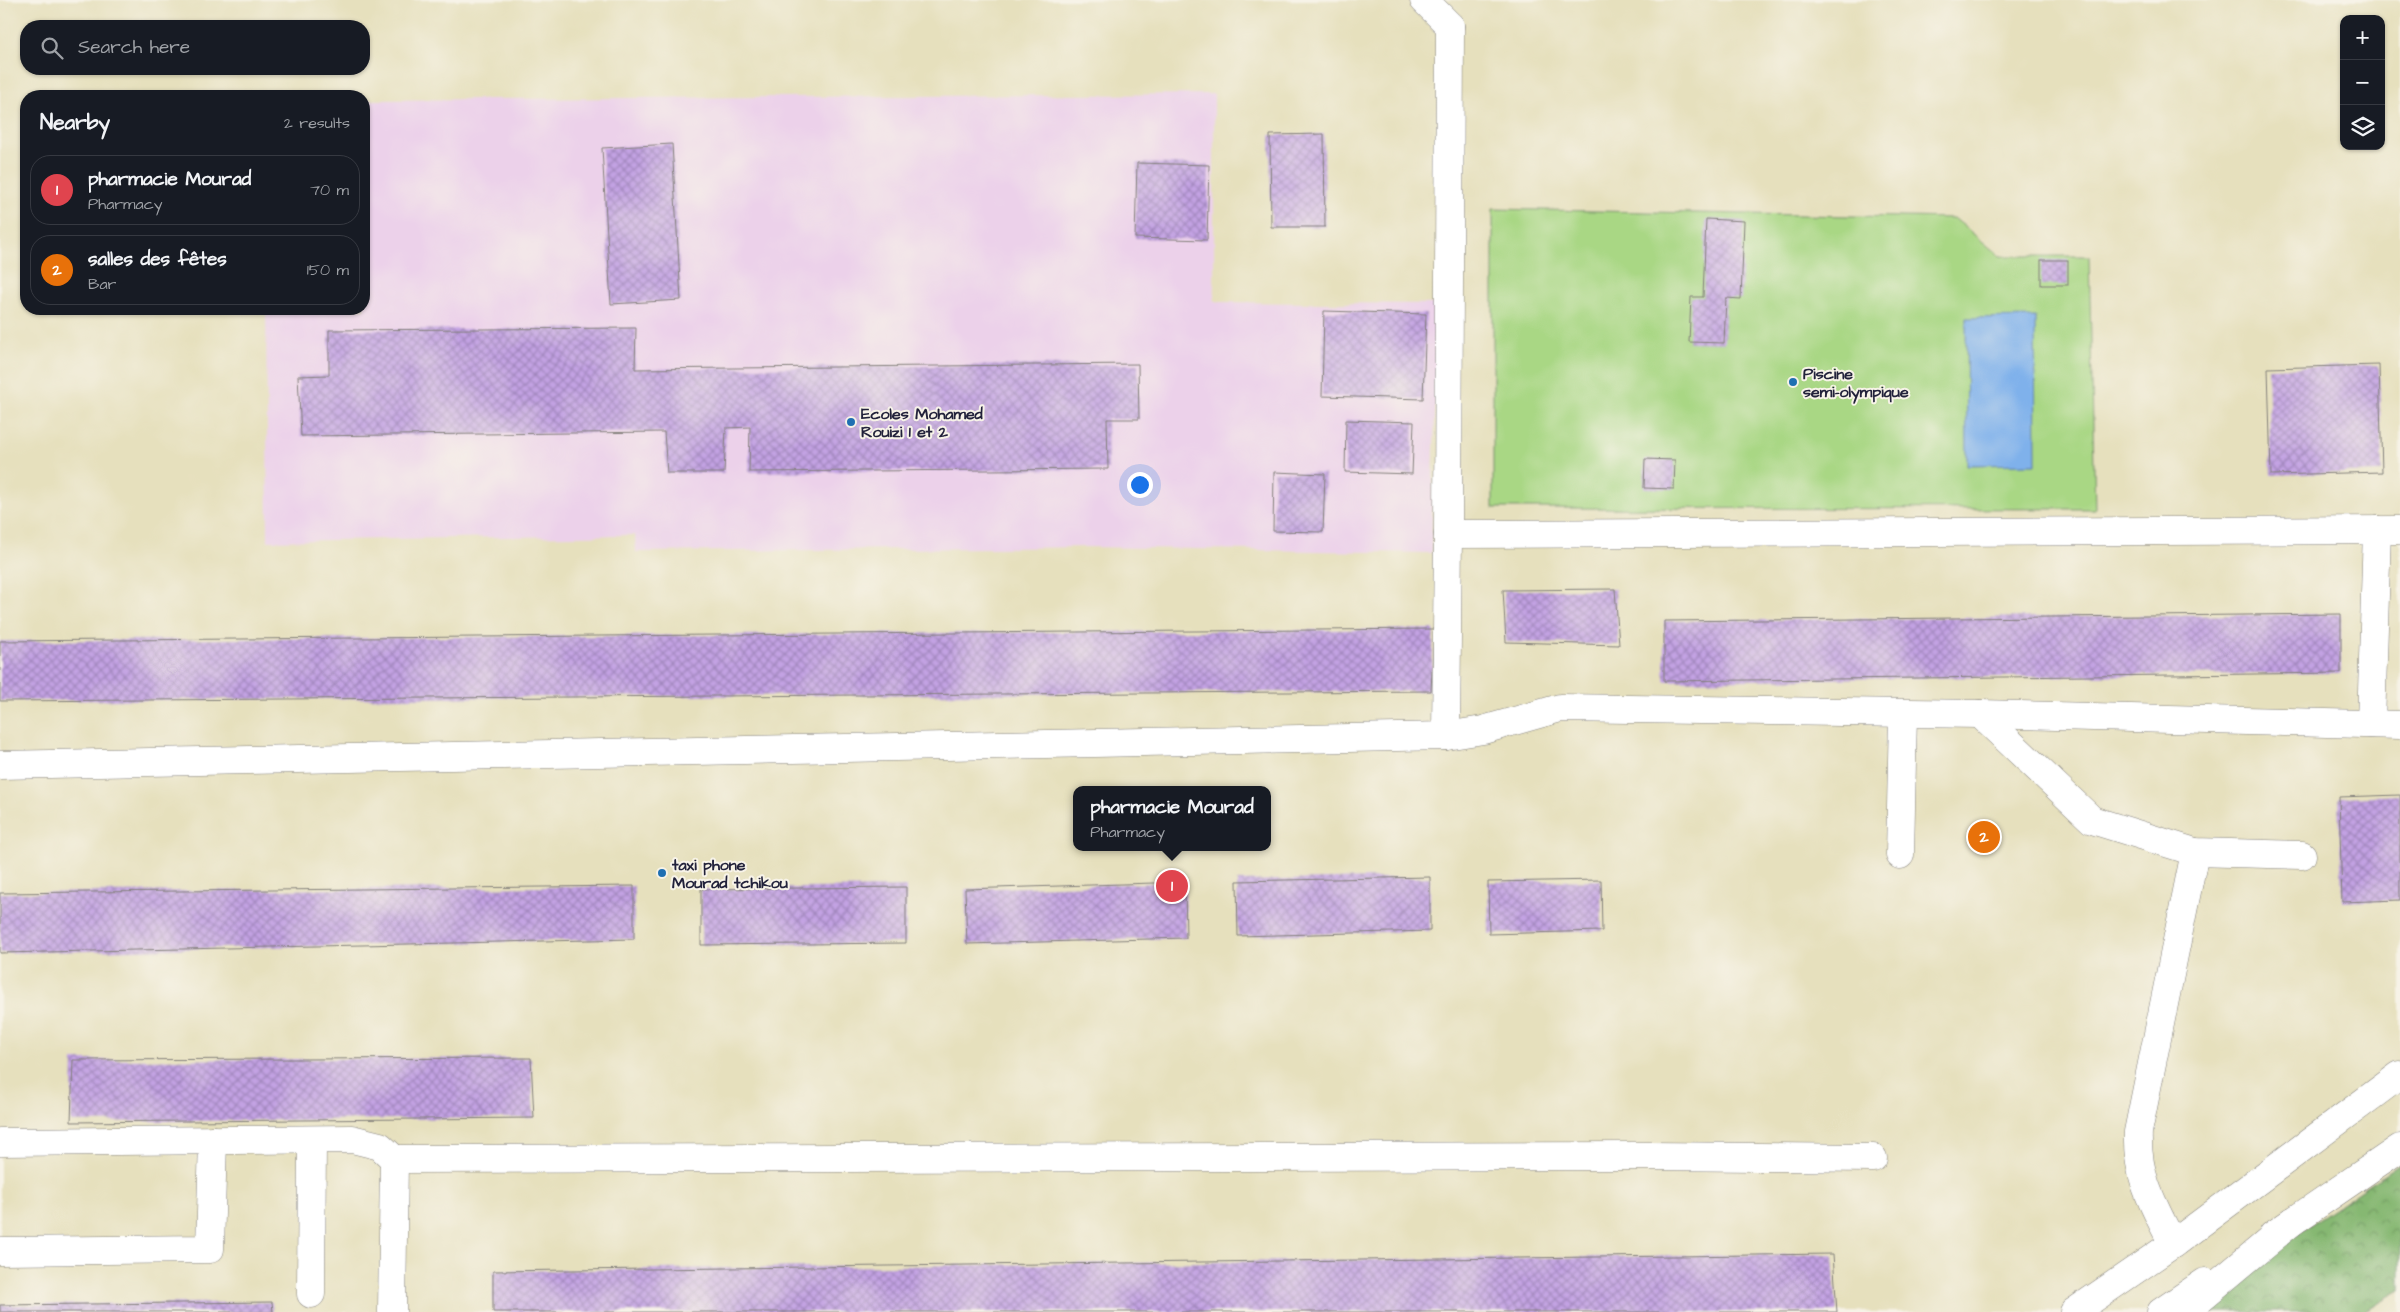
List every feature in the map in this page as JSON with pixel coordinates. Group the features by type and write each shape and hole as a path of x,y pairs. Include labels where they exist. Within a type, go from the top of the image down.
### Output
{"main road":[{"path":"1424,0 1449,13 1446,736"},
{"path":"1448,534 2388,530 2371,724"},
{"path":"0,765 1446,736 1483,730 1560,708 1980,714 2400,725"},
{"path":"1900,856 1903,714"},
{"path":"1980,714 2092,820 2195,852 2302,855"},
{"path":"2173,1244 2146,1188 2140,1170 2138,1132 2195,852"},
{"path":"2074,1312 2173,1244 2400,1075"},
{"path":"0,1142 352,1139 380,1146 394,1159 1609,1156 1872,1158"},
{"path":"0,1251 210,1249 213,1140"},
{"path":"311,1294 312,1140"},
{"path":"2161,1312 2400,1148"},
{"path":"392,1312 394,1159"},
{"path":"2184,1312 2293,1221"}],"shaded area":[{"name":"Ecoles Mohamed Rouizi 1 et 2","path":"1214,94 1214,302 1438,304 1431,553 1088,547 636,552 635,535 268,541 266,315 370,315 370,100"}],"green space":[{"name":"Piscine semi-olympique","path":"1493,209 1954,218 2000,256 2089,256 2095,509 1493,508"},
{"path":"2400,1163 2400,1291 2363,1312 2183,1312"}],"water":[{"path":"2035,317 2036,464 1967,465 1966,318"}],"building":[{"path":"1324,134 1325,227 1271,227 1270,135"},
{"path":"672,144 681,300 611,304 602,148"},
{"path":"1137,163 1209,165 1207,240 1135,238"},
{"path":"1706,219 1744,221 1741,299 1726,298 1724,343 1689,342 1691,297 1703,297"},
{"path":"2041,260 2068,260 2068,285 2041,285"},
{"path":"1324,311 1426,314 1423,399 1322,396"},
{"path":"636,328 635,369 1138,364 1139,419 1107,419 1108,469 749,472 750,427 726,428 724,473 667,473 664,432 301,436 298,376 329,375 329,330"},
{"path":"2379,365 2382,472 2271,475 2268,368"},
{"path":"1346,420 1414,422 1412,474 1345,472"},
{"path":"1645,459 1675,460 1674,489 1644,488"},
{"path":"1274,472 1325,474 1323,532 1273,531"},
{"path":"1615,589 1619,645 1506,642 1503,590"},
{"path":"2341,614 2341,673 1664,681 1664,621"},
{"path":"1434,629 1431,691 0,701 0,641"},
{"path":"2400,795 2400,900 2342,902 2339,797"},
{"path":"1430,877 1430,931 1238,936 1237,881"},
{"path":"1601,880 1602,931 1489,934 1488,882"},
{"path":"1185,882 1186,938 967,944 965,889"},
{"path":"634,886 634,939 0,953 0,893"},
{"path":"906,887 906,943 701,945 701,889"},
{"path":"531,1058 534,1118 71,1122 73,1060"},
{"path":"1833,1254 1837,1312 493,1312 493,1271"},
{"path":"272,1302 273,1312 0,1312 0,1305"}],"place":[{"name":"Piscine semi-olympique","path":"1793,382"},
{"name":"Ecoles Mohamed Rouizi 1 et 2","path":"851,422"},
{"name":"salles des fêtes","path":"1984,837"},
{"name":"taxi phone Mourad tchikou","path":"662,873"},
{"name":"pharmacie Mourad","path":"1172,886"}]}
